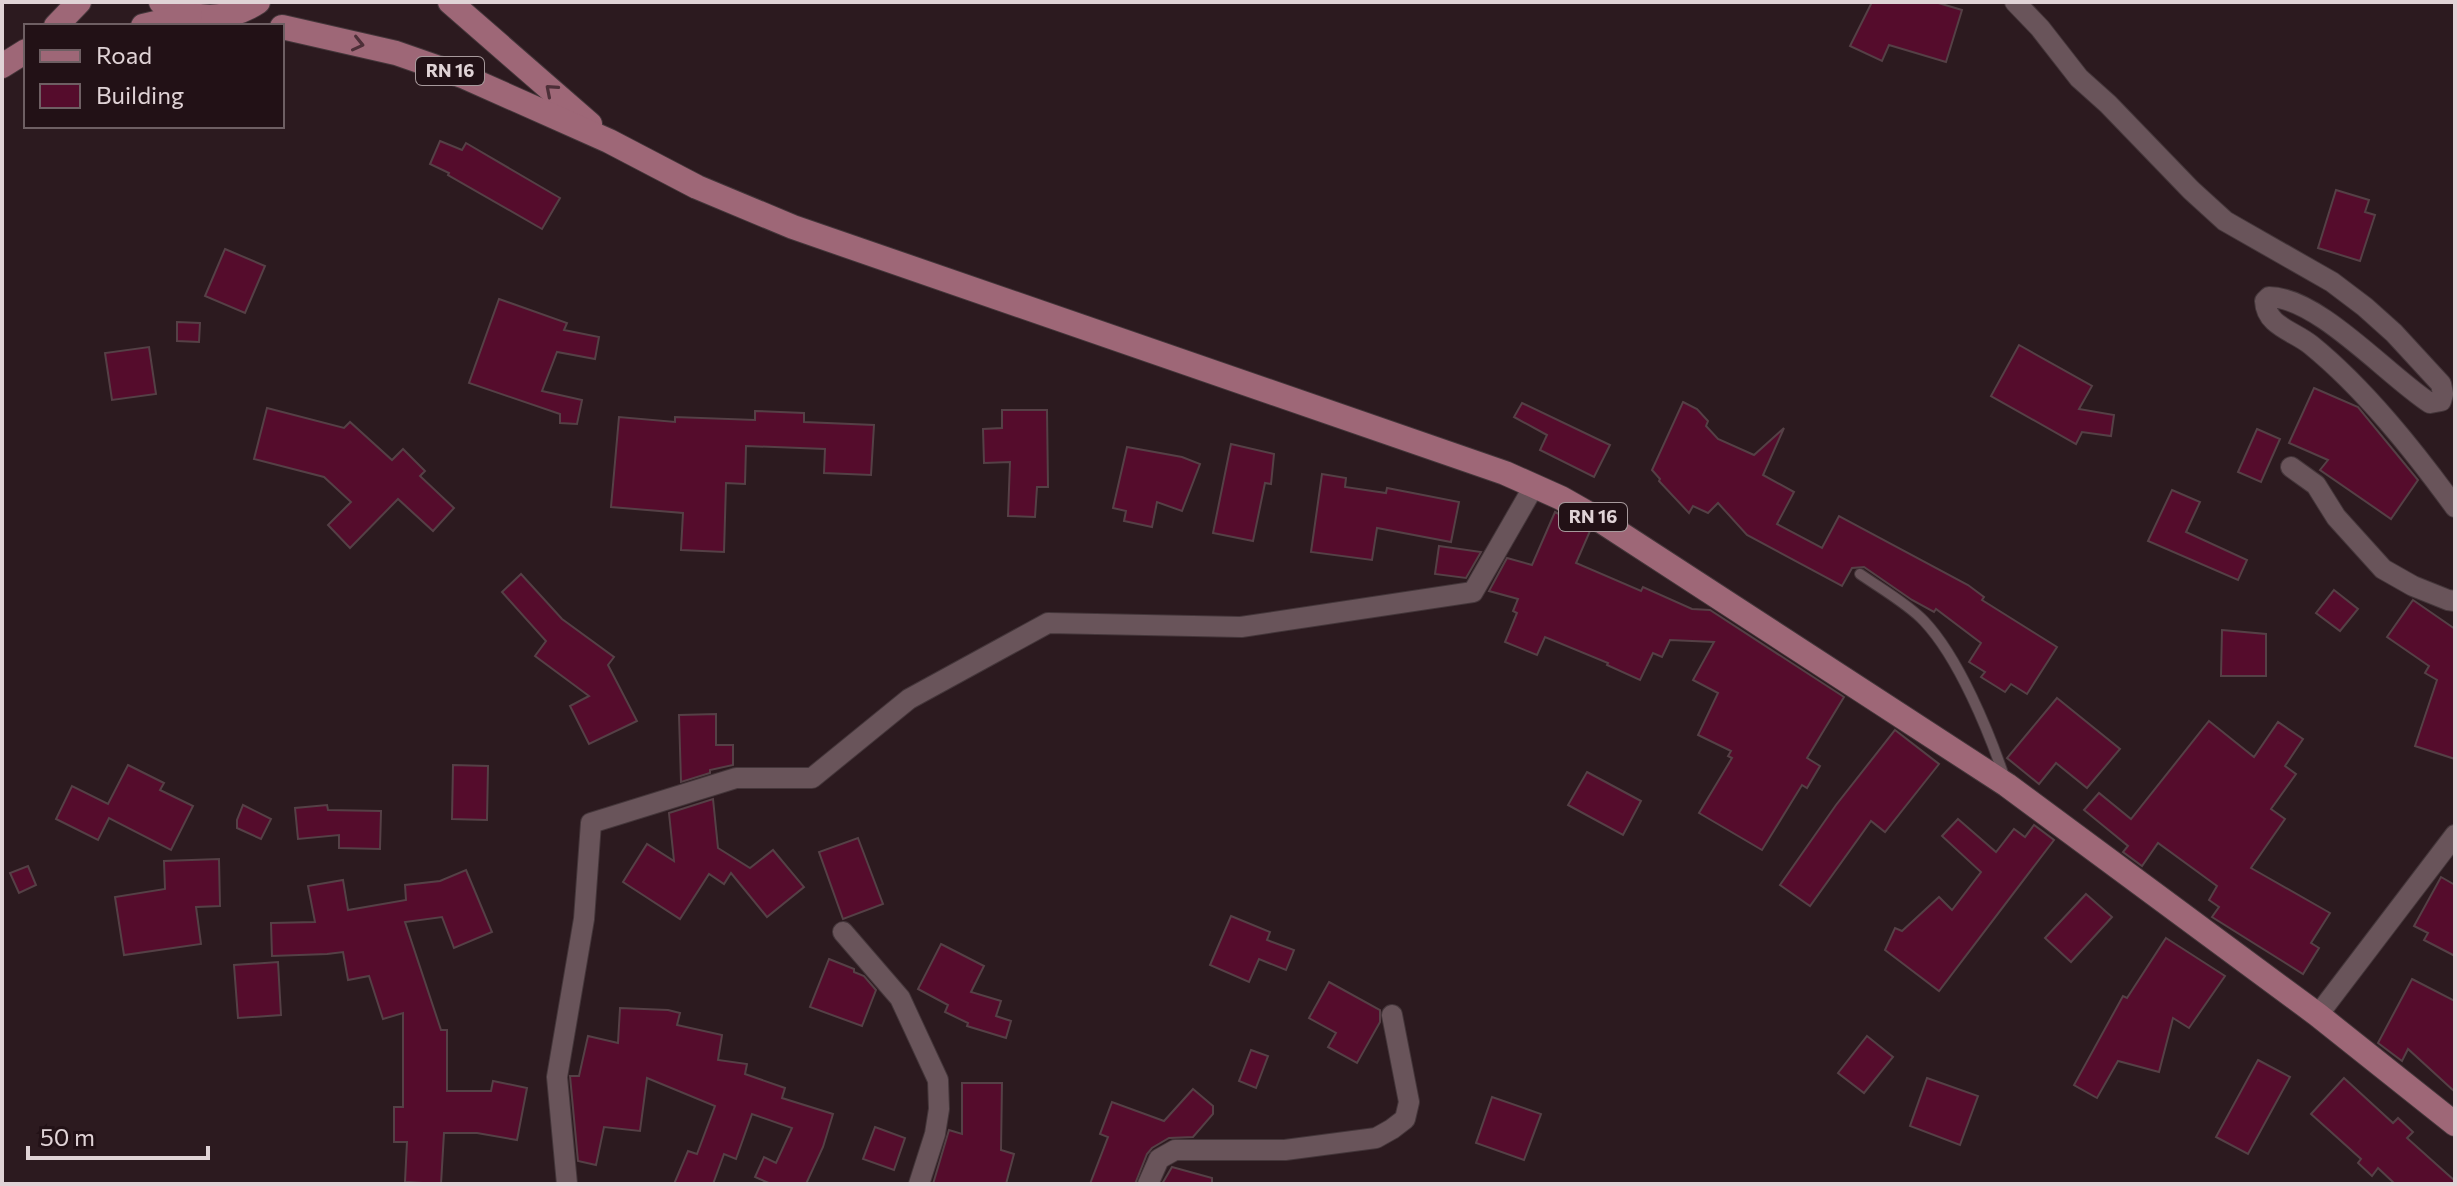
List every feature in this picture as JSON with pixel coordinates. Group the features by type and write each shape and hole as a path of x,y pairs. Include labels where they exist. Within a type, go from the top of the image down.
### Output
{"main road":[{"path":"58,24 79,2"},
{"path":"161,2 190,15 209,17 228,15 258,2"},
{"name":"RN 16","path":"450,2 609,141"},
{"path":"152,24 190,15"},
{"name":"RN 16","path":"228,15 271,24"},
{"name":"RN 16","path":"284,27 431,64 609,141 697,187 793,227 1505,473 1534,486 1598,519 2007,785 2318,1015 2455,1124"},
{"path":"2,66 24,52"},
{"path":"2,66 24,60"}],"street":[{"path":"2015,2 2079,78 2225,221 2332,282 2394,333 2441,384 2441,401 2430,403 2299,303 2277,297 2269,297 2265,301 2266,313 2271,320 2310,344 2362,394 2428,470 2455,507"},
{"path":"2291,467 2316,485 2336,517 2383,569 2413,586 2455,601"},
{"path":"567,1184 557,1077 584,919 591,823 736,778 812,778 909,699 1048,623 1241,627 1473,592 1534,486"},
{"path":"2318,1015 2455,835"},
{"path":"843,932 900,998 938,1080 939,1109 935,1134 919,1184"},
{"path":"1148,1184 1159,1159 1175,1150 1285,1150 1376,1138 1392,1129 1405,1119 1409,1102 1392,1015"}],"lane":[{"path":"1860,574 1923,620 1949,655 1991,740 2007,785"}],"building":[{"path":"1872,2 1935,2 1962,10 1946,62 1889,45 1882,61 1850,46"},
{"path":"440,141 462,150 466,143 560,198 542,229 430,164"},
{"path":"2336,190 2369,200 2365,212 2375,215 2360,261 2318,248"},
{"path":"225,249 265,266 245,313 205,296"},
{"path":"499,299 567,323 564,330 599,337 595,359 557,352 542,391 582,400 577,424 560,423 560,414 469,383"},
{"path":"177,322 200,323 199,342 177,341"},
{"path":"2019,345 2092,386 2079,409 2114,415 2111,436 2082,432 2076,444 1991,396"},
{"path":"149,347 156,394 112,400 105,353"},
{"path":"2314,388 2358,407 2418,480 2391,519 2320,470 2328,460 2289,443"},
{"path":"1683,402 1697,409 1718,439 1754,455 1784,428 1763,475 1794,492 1777,524 1822,548 1839,516 1968,585 1984,597 1982,600 2057,647 2027,694 2011,684 2005,692 1981,677 1985,672 1969,662 1981,643 1936,609 1934,612 1912,600 1864,567 1852,568 1842,586 1747,535 1718,503 1708,513 1693,506 1689,513 1652,470"},
{"path":"1522,403 1610,445 1594,477 1540,450 1547,435 1514,417"},
{"path":"267,408 344,428 350,422 392,460 403,449 425,471 420,476 454,508 433,531 398,499 350,548 328,525 351,502 324,477 254,459"},
{"path":"1002,410 1047,410 1048,487 1037,487 1035,517 1008,516 1010,462 984,463 983,429 1002,428"},
{"path":"755,411 804,413 804,422 874,425 871,475 824,473 825,449 746,446 745,484 726,483 724,552 681,550 683,513 611,507 619,417 675,422 675,417 755,420"},
{"path":"2257,429 2280,439 2261,482 2238,472"},
{"path":"1231,444 1274,454 1271,484 1265,483 1253,541 1213,533"},
{"path":"1127,447 1182,457 1200,464 1182,511 1157,502 1152,527 1124,521 1126,511 1113,508"},
{"path":"1322,474 1346,478 1345,487 1386,493 1387,488 1459,502 1451,542 1377,528 1372,560 1311,552"},
{"path":"2172,490 2200,502 2186,532 2247,560 2238,580 2148,541"},
{"path":"1555,512 1590,531 1576,563 1692,609 1710,610 1844,697 1807,758 1820,766 1807,788 1802,785 1762,850 1699,813 1732,758 1728,756 1731,751 1698,735 1718,693 1693,680 1714,642 1670,640 1662,657 1653,653 1640,680 1545,637 1537,655 1505,642 1517,613 1513,611 1518,599 1489,591 1507,558 1532,565"},
{"path":"1439,546 1481,552 1466,578 1435,574"},
{"path":"521,574 562,619 614,657 608,665 637,721 589,744 570,706 589,696 535,656 546,641 502,592"},
{"path":"2334,590 2358,609 2340,631 2316,613"},
{"path":"2413,600 2455,629 2455,759 2415,746 2437,680 2425,673 2429,666 2387,637"},
{"path":"2222,630 2266,634 2266,676 2221,676"},
{"path":"2057,698 2120,749 2087,788 2056,763 2039,784 2007,758"},
{"path":"716,714 716,745 733,745 733,765 681,782 679,715"},
{"path":"2209,721 2254,757 2278,722 2303,739 2285,766 2296,774 2271,809 2285,819 2251,868 2330,913 2311,943 2319,948 2303,974 2212,917 2219,907 2209,900 2217,886 2158,843 2142,866 2123,852 2128,846 2084,810 2099,793 2131,819"},
{"path":"1895,730 1939,764 1885,832 1871,821 1810,906 1780,885 1836,805"},
{"path":"128,765 164,783 160,790 193,806 171,850 109,818 98,840 56,819 72,786 108,804"},
{"path":"453,765 488,766 487,820 452,819"},
{"path":"1587,772 1641,801 1623,835 1568,805"},
{"path":"713,799 718,848 750,868 773,850 804,887 767,917 731,873 724,884 709,874 680,919 623,882 647,844 674,861 669,813"},
{"path":"243,805 271,819 261,839 237,828"},
{"path":"327,805 328,810 381,811 380,849 339,848 339,835 298,839 295,808"},
{"path":"1958,819 1996,852 2014,829 2025,837 2034,825 2054,840 1939,991 1885,950 1895,928 1902,931 1939,897 1952,910 1981,872 1942,836"},
{"path":"858,838 883,904 843,919 819,852"},
{"path":"219,859 220,906 196,907 201,944 124,955 115,897 165,889 164,861"},
{"path":"28,866 36,885 19,893 10,873"},
{"path":"466,870 492,932 454,948 442,917 405,922 441,1030 447,1030 447,1091 491,1091 493,1081 527,1088 517,1140 477,1133 444,1133 441,1184 405,1182 407,1142 394,1142 394,1107 403,1107 403,1013 383,1019 369,976 348,980 343,952 272,956 271,923 315,922 308,886 343,880 348,910 406,900 405,885 440,881"},
{"path":"2441,877 2455,885 2455,956 2424,940 2428,933 2414,926"},
{"path":"2086,894 2112,917 2071,962 2045,938"},
{"path":"1231,916 1270,932 1267,940 1294,950 1286,970 1259,959 1249,982 1210,965"},
{"path":"2166,938 2225,976 2189,1028 2173,1018 2159,1072 2118,1061 2097,1098 2074,1085 2123,996 2127,998"},
{"path":"941,944 984,966 971,992 1001,1001 996,1016 1011,1021 1006,1038 967,1026 968,1023 945,1012 948,1005 918,989"},
{"path":"829,959 854,969 876,990 862,1026 810,1007"},
{"path":"278,962 281,1015 238,1018 234,965"},
{"path":"2412,979 2455,1001 2455,1092 2408,1049 2402,1061 2378,1043"},
{"path":"1329,982 1380,1010 1380,1022 1357,1063 1328,1047 1336,1033 1309,1018"},
{"path":"620,1008 680,1013 677,1025 722,1035 718,1060 747,1064 745,1074 785,1088 782,1098 833,1114 823,1147 806,1184 771,1184 755,1177 764,1157 776,1163 792,1128 752,1114 736,1159 724,1154 713,1184 674,1184 688,1151 697,1154 715,1106 647,1078 640,1131 604,1127 596,1165 578,1161 570,1076 579,1076 588,1036 618,1043"},
{"path":"1867,1036 1893,1057 1864,1093 1838,1073"},
{"path":"1251,1050 1268,1056 1256,1088 1239,1081"},
{"path":"2258,1060 2290,1077 2248,1154 2216,1137"},
{"path":"1927,1078 1978,1096 1960,1145 1910,1126"},
{"path":"2344,1078 2393,1123 2398,1118 2413,1132 2407,1138 2455,1184 2395,1184 2378,1168 2372,1176 2358,1163 2361,1159 2311,1114"},
{"path":"962,1083 1002,1083 1001,1150 1014,1154 1006,1184 933,1184 949,1130 962,1134"},
{"path":"1193,1089 1213,1106 1213,1114 1193,1137 1169,1138 1152,1148 1135,1184 1090,1184 1108,1137 1100,1134 1112,1102 1164,1121"},
{"path":"1492,1097 1541,1114 1524,1160 1476,1143"},
{"path":"875,1127 905,1138 894,1170 863,1159"},
{"path":"1172,1167 1212,1178 1212,1184 1162,1184"}]}
